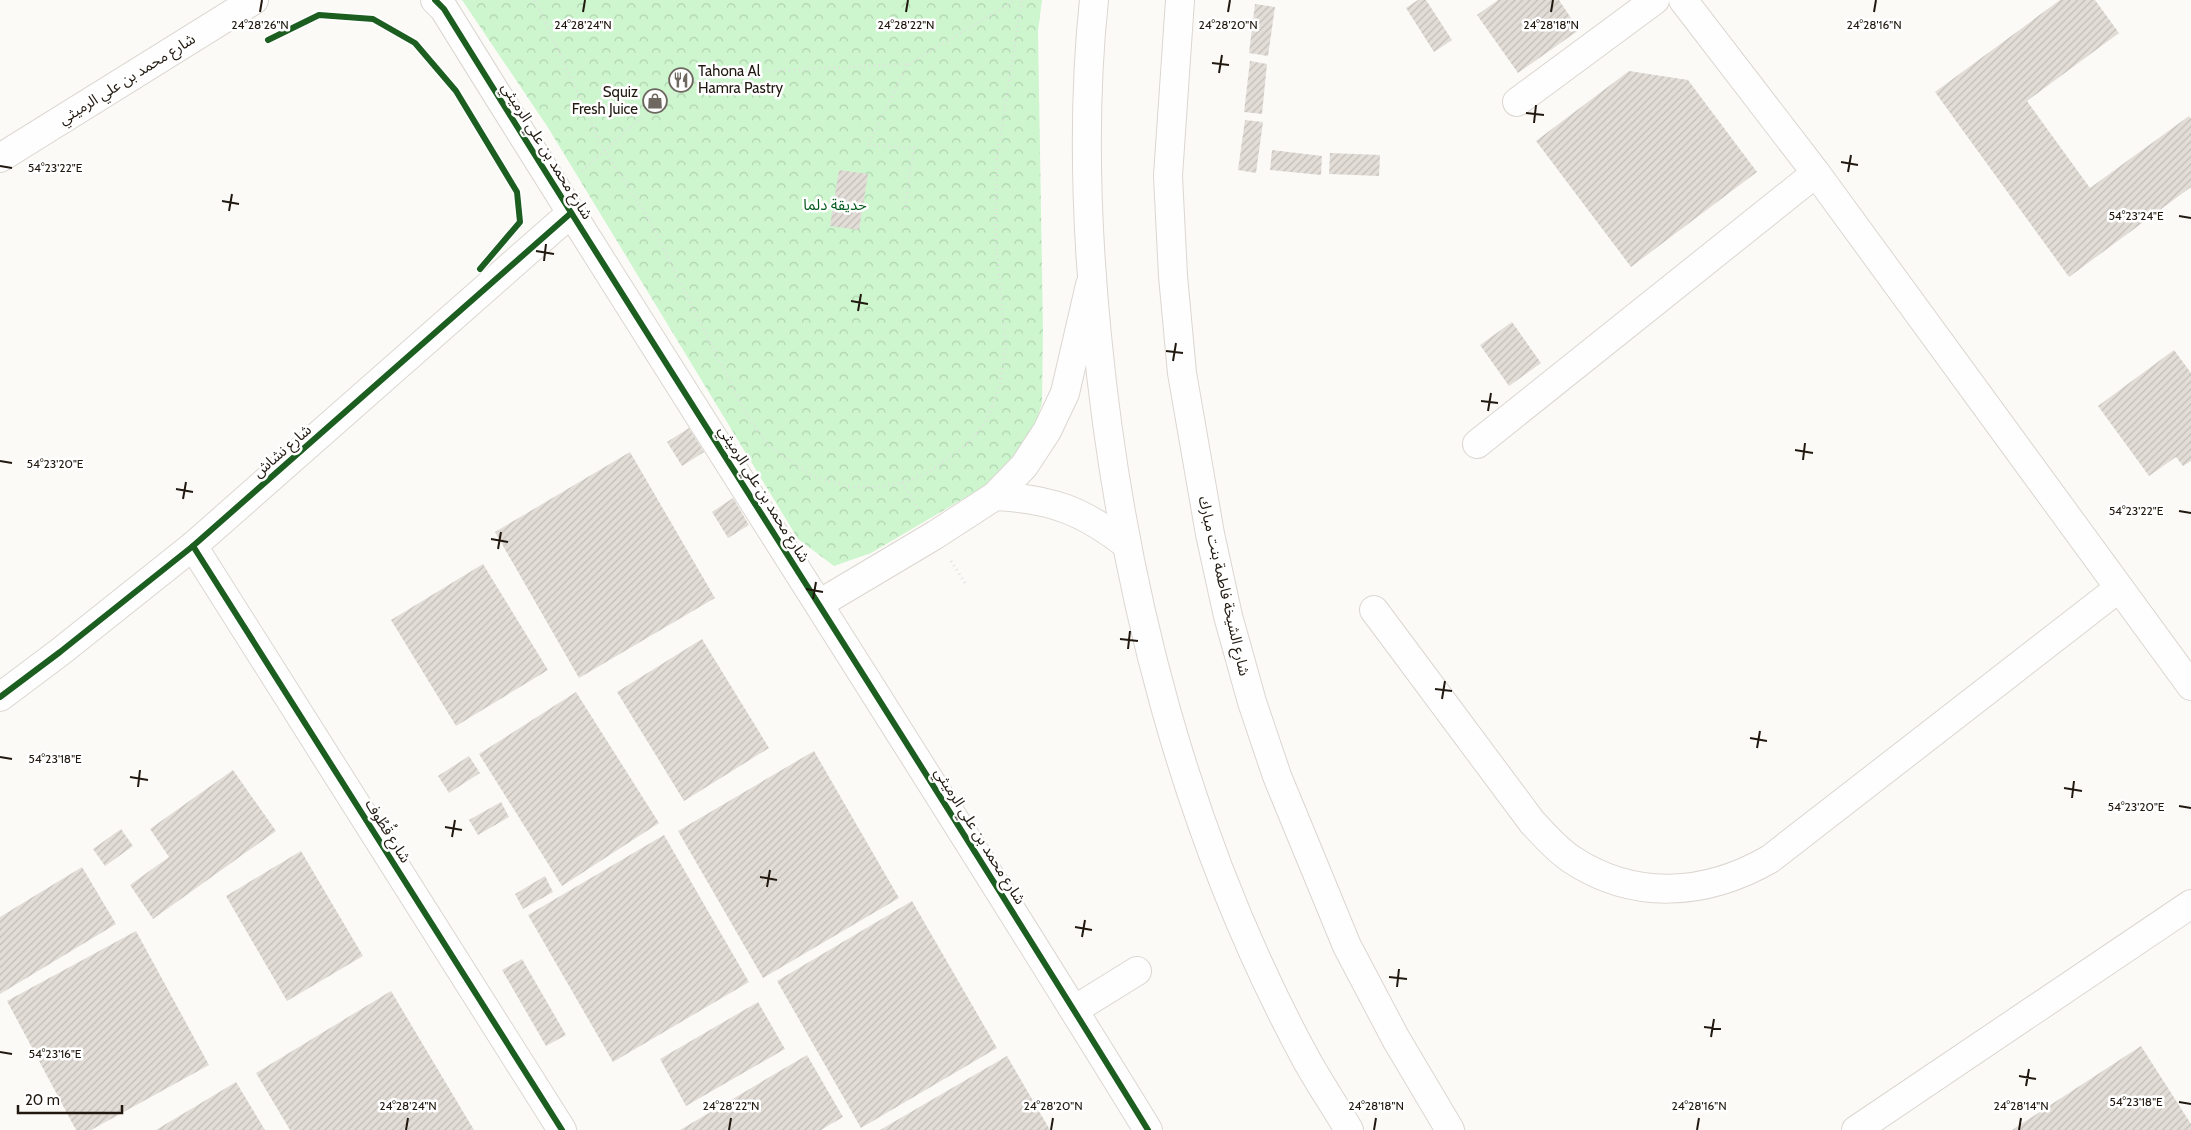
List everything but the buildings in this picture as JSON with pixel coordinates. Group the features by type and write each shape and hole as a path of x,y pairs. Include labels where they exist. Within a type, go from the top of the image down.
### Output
{"street":[{"name":"شارع محمد بن علي الرميثي","path":"0,158 254,0"},
{"name":"شارع محمد بن علي الرميثي","path":"435,0 444,9 564,203 819,604 1148,1130"},
{"path":"1094,0 1085,149 1091,279 1101,383 1127,545 1172,729 1209,841 1253,952 1306,1059 1349,1130"},
{"name":"شارع الشيخة فاطمة بنت مبارك","path":"1180,0 1168,176 1173,276 1183,382 1210,534 1228,616 1252,702 1277,776 1347,946 1396,1039 1450,1130"},
{"path":"1517,102 1655,0"},
{"path":"1683,0 1816,173 2191,686"},
{"path":"1477,444 1816,173"},
{"name":"شارع نشاش","path":"0,697 60,652 193,546 564,203"},
{"path":"819,604 935,535 995,496 1024,466 1047,431 1065,393 1091,279"},
{"path":"995,496 1024,498 1052,503 1104,527 1127,545"},
{"name":"شارع قُطُوف","path":"193,546 562,1130"},
{"path":"1374,610 1532,822 1550,842 1594,872 1644,887 1671,889 1697,887 1723,881 1747,872 1770,859 2119,588"},
{"path":"1856,1130 2191,904"},
{"path":"1074,1010 1137,971"}],"path":[{"path":"535,0 605,152 644,210 747,416 770,447 812,476 851,487 902,484 928,473 970,442 986,421 1000,385 1006,346 996,242 997,159 1022,0"},
{"path":"564,203 605,152 662,99 694,82 732,73 908,64 1016,0"},
{"path":"905,208 914,148 868,145 908,64"}],"green space":[{"name":"حديقة دلما","path":"462,0 1042,0 1038,31 1043,330 1042,403 1029,445 1002,476 871,553 834,566 798,539 547,126"}],"cycle path":[{"path":"435,0 444,9 1148,1130"},
{"path":"268,40 319,15 373,19 415,43 456,91 517,192 520,222 480,269"},
{"path":"0,697 60,652 193,546 571,213"},
{"path":"193,546 562,1130"}],"place":[{"name":"Tahona Al Hamra Pastry","path":"681,80"},
{"name":"Squiz Fresh Juice","path":"655,101"}]}
